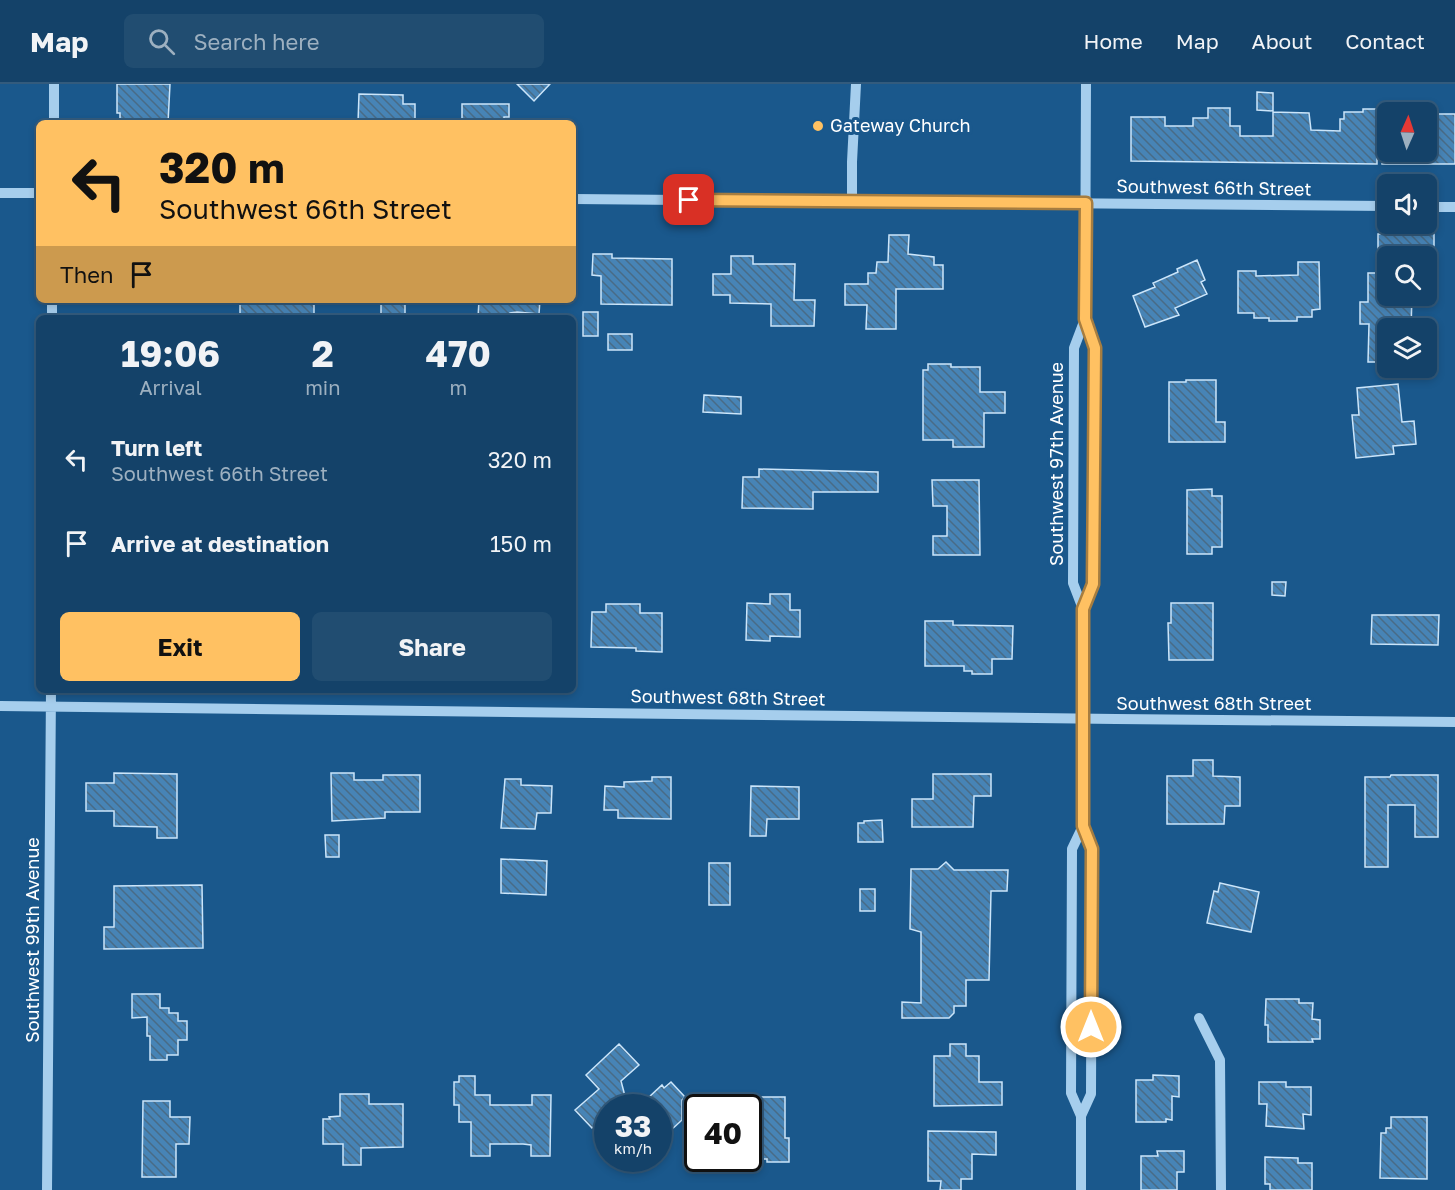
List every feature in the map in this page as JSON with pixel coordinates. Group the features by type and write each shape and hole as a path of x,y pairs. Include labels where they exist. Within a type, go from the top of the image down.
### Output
{"street":[{"path":"54,84 54,120"},
{"path":"852,201 856,84"},
{"name":"Southwest 97th Avenue","path":"1083,609 1093,584 1095,348 1085,319 1086,84"},
{"path":"0,193 36,194"},
{"name":"Southwest 66th Street","path":"576,199 1377,206"},
{"path":"1437,207 1455,207"},
{"name":"Southwest 97th Avenue","path":"1081,1116 1091,1094 1092,849 1083,826 1083,609 1073,583 1074,348 1085,319"},
{"name":"Southwest 99th Avenue","path":"47,1190 51,693"},
{"name":"Southwest 68th Street","path":"0,706 1455,722"},
{"name":"Southwest 97th Avenue","path":"1081,1190 1081,1116 1071,1093 1072,849 1083,826"},
{"path":"1199,1018 1220,1060 1221,1190"}],"building":[{"path":"117,84 170,84 168,120 120,120 120,113 117,113"},
{"path":"517,84 550,84 534,101"},
{"path":"1257,92 1273,93 1273,111 1257,110"},
{"path":"359,94 403,95 403,104 415,104 415,120 358,120"},
{"path":"462,104 509,104 509,117 504,117 504,120 462,120"},
{"path":"1208,108 1230,108 1230,126 1240,126 1240,136 1273,136 1273,112 1309,113 1311,130 1340,131 1340,119 1344,119 1344,112 1377,109 1377,164 1131,161 1131,117 1165,117 1165,126 1193,126 1193,118 1208,118"},
{"path":"1437,114 1455,114 1455,164 1382,164 1382,162 1437,162"},
{"path":"1378,234 1434,234 1434,246 1378,246"},
{"path":"889,235 909,235 908,254 934,257 934,265 943,265 943,289 896,289 896,329 866,329 867,305 845,305 845,284 868,284 868,273 876,273 877,262 888,262"},
{"path":"593,254 612,254 612,258 672,259 672,305 601,304 601,276 592,275"},
{"path":"731,256 753,256 753,264 795,264 794,300 815,300 814,326 771,326 771,304 730,303 730,295 713,295 713,274 731,274"},
{"path":"1197,260 1205,280 1201,282 1207,294 1175,308 1179,315 1145,327 1133,296 1155,287 1153,283 1178,272 1177,269"},
{"path":"1298,262 1319,262 1320,309 1312,310 1312,317 1297,317 1297,321 1269,321 1269,318 1254,318 1254,313 1238,313 1238,271 1256,271 1256,276 1298,275"},
{"path":"1368,273 1377,273 1377,306 1412,306 1411,318 1377,318 1377,362 1368,362 1369,324 1360,324 1360,302 1368,302"},
{"path":"240,303 314,303 314,315 240,315"},
{"path":"381,303 405,303 405,315 381,315"},
{"path":"479,303 540,303 539,314 517,312 510,315 478,315"},
{"path":"583,312 598,312 598,336 583,336"},
{"path":"608,334 632,334 632,350 608,350"},
{"path":"928,364 980,367 980,392 1005,392 1005,413 984,413 984,447 953,447 953,440 923,440 923,370 928,370"},
{"path":"1186,380 1216,380 1216,422 1225,422 1225,442 1169,442 1169,382 1186,382"},
{"path":"1398,384 1402,422 1414,421 1416,444 1393,446 1394,454 1356,458 1352,415 1359,415 1357,388"},
{"path":"704,395 741,397 741,414 703,412"},
{"path":"759,469 878,472 878,492 813,492 813,509 742,508 743,477 759,477"},
{"path":"932,480 979,480 980,555 933,555 933,536 947,536 947,506 933,506"},
{"path":"1212,489 1212,496 1222,496 1222,547 1212,547 1212,554 1187,554 1187,490"},
{"path":"1272,582 1286,582 1285,596 1272,595"},
{"path":"770,594 790,594 790,610 800,610 800,637 770,636 770,641 746,640 747,603 770,604"},
{"path":"1171,603 1213,603 1213,660 1169,660 1168,623 1171,623"},
{"path":"606,604 640,604 640,613 662,613 662,652 636,651 636,648 591,647 592,612 606,612"},
{"path":"1372,615 1439,615 1438,645 1371,644"},
{"path":"925,621 953,621 953,625 1013,626 1012,659 992,659 992,674 972,674 972,671 964,671 964,666 925,666"},
{"path":"1193,760 1213,760 1213,776 1240,777 1240,806 1225,806 1224,824 1167,824 1167,776 1193,776"},
{"path":"114,773 177,774 177,838 157,838 157,827 114,826 114,811 86,811 86,783 114,783"},
{"path":"331,773 354,773 354,780 383,780 383,775 420,775 420,812 385,812 385,818 332,821"},
{"path":"933,774 991,774 991,796 974,796 973,827 912,827 912,799 933,799"},
{"path":"1391,775 1438,775 1438,837 1415,837 1415,805 1388,805 1388,867 1365,867 1365,777 1390,777"},
{"path":"652,777 671,777 671,819 618,818 618,810 604,810 605,786 624,787 624,782 652,781"},
{"path":"505,779 521,779 521,785 552,786 551,813 537,813 535,829 501,828"},
{"path":"751,786 799,787 799,819 767,819 766,836 750,836"},
{"path":"882,820 883,842 858,842 858,823"},
{"path":"325,835 339,835 339,857 326,857"},
{"path":"501,859 547,861 546,895 501,893"},
{"path":"946,862 954,870 1008,870 1007,891 991,891 989,980 966,980 966,1006 954,1006 954,1013 949,1018 902,1018 902,1002 921,1003 921,932 910,929 911,869 938,869"},
{"path":"709,863 730,863 730,905 709,905"},
{"path":"1220,883 1259,892 1251,932 1207,923 1214,891 1218,892"},
{"path":"202,885 203,948 104,949 104,927 114,927 114,886"},
{"path":"860,889 875,889 875,911 860,911"},
{"path":"132,994 160,994 160,1008 169,1008 169,1013 178,1013 178,1021 187,1021 187,1040 178,1040 178,1055 167,1055 167,1060 150,1060 147,1017 132,1018"},
{"path":"1266,999 1299,999 1299,1003 1313,1003 1312,1019 1320,1020 1320,1039 1312,1039 1313,1042 1268,1042 1268,1025 1265,1025"},
{"path":"619,1044 639,1065 621,1081 624,1094 594,1094 594,1126 592,1128 575,1110 599,1089 586,1075"},
{"path":"950,1044 966,1044 966,1056 979,1056 979,1082 1002,1082 1002,1105 934,1106 934,1056 950,1056"},
{"path":"1153,1075 1179,1076 1179,1097 1172,1096 1172,1120 1136,1122 1136,1080 1153,1080"},
{"path":"459,1076 475,1076 475,1095 490,1095 490,1105 532,1105 532,1095 551,1095 550,1156 531,1156 531,1145 490,1144 490,1156 471,1156 471,1122 459,1122 459,1105 454,1105 454,1082 459,1082"},
{"path":"671,1082 684,1096 682,1120 672,1129 672,1094 652,1094 662,1085 664,1088"},
{"path":"1259,1082 1286,1082 1286,1087 1311,1087 1311,1115 1303,1114 1304,1129 1266,1126 1267,1104 1259,1104"},
{"path":"340,1094 369,1094 369,1104 403,1104 403,1147 361,1148 361,1165 343,1165 343,1144 323,1144 323,1119 340,1116"},
{"path":"762,1097 785,1097 785,1138 789,1138 789,1162 767,1162 767,1159 762,1159"},
{"path":"143,1101 170,1101 170,1117 190,1117 189,1144 176,1144 176,1177 142,1177"},
{"path":"1391,1117 1427,1117 1427,1179 1380,1178 1381,1133 1386,1133 1386,1128 1391,1128"},
{"path":"928,1131 996,1132 996,1155 972,1154 972,1179 961,1179 961,1190 940,1190 941,1181 928,1181"},
{"path":"1157,1151 1184,1151 1184,1172 1177,1172 1177,1190 1141,1190 1141,1156 1158,1156"},
{"path":"1265,1157 1298,1158 1298,1163 1312,1163 1312,1190 1270,1190 1270,1184 1265,1184"}],"place":[{"name":"Gateway Church","path":"818,126"}],"route":[{"path":"689,200 1086,203 1085,319 1095,348 1093,584 1083,609 1083,826 1092,849 1091,1027"}]}
